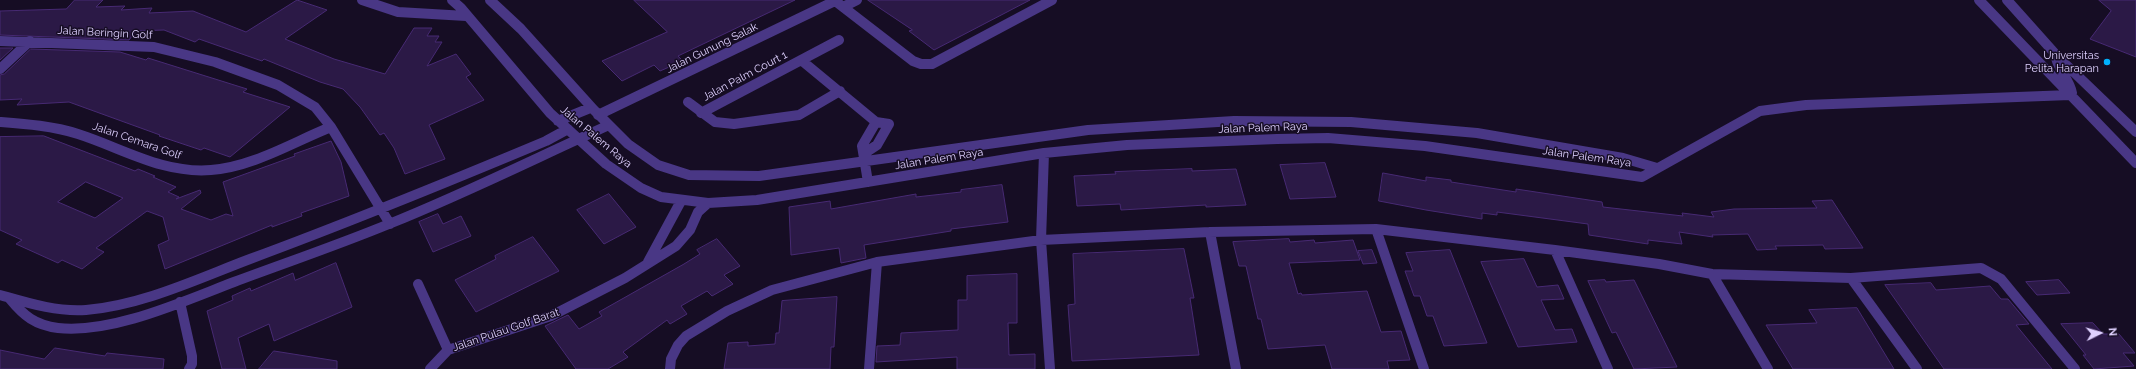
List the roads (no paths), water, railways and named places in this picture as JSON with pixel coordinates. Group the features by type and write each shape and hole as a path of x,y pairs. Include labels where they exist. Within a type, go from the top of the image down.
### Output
{"street":[{"path":"362,0 398,12 466,16"},
{"name":"Jalan Palem Raya","path":"452,0 461,8 466,16 558,121 606,164 641,188 661,197 681,201 708,203 757,200 1044,154 1127,145 1277,139 1328,138 1425,146 1642,177 1657,168"},
{"name":"Jalan Palem Raya","path":"490,0 509,16 594,112 632,149 666,169 708,177 759,176 865,157 1088,130 1234,121 1343,122 1477,133 1622,158 1657,168"},
{"name":"Jalan Gunung Salak","path":"558,121 630,101 838,2 857,0"},
{"path":"838,2 913,61 932,64 1052,0"},
{"path":"2007,0 2058,57 2136,132"},
{"path":"1982,4 2136,163"},
{"name":"Jalan Palm Court 1","path":"701,114 839,40"},
{"name":"Jalan Beringin Golf","path":"0,41 154,46 215,62 278,85 315,107 331,126 390,224"},
{"path":"0,69 30,41"},
{"path":"2058,57 2056,58 2057,63 2071,85 2072,93 2070,94"},
{"name":"Jalan Palm Court 1","path":"801,60 876,122"},
{"path":"688,102 701,114 714,122 734,124 799,115 840,91"},
{"path":"1657,168 1760,111 1771,109 1806,105 2070,94"},
{"name":"Jalan Cemara Golf","path":"0,122 23,124 76,134 162,165 185,170 211,170 233,167 331,126"},
{"path":"865,157 877,145 890,124 876,122 862,146 868,182"},
{"path":"5,297 24,316 40,324 59,328 88,327 120,322 180,302 390,224 579,140 609,125"},
{"path":"5,297 44,308 84,310 117,306 173,288 381,210 546,141 568,129"},
{"path":"1044,154 1041,240 1050,369"},
{"name":"Jalan Pulau Golf Barat","path":"648,262 681,201"},
{"name":"Jalan Pulau Golf Barat","path":"430,369 448,350 551,316 624,278 676,246 687,234 698,212 708,203"},
{"path":"1376,229 1424,369"},
{"path":"670,369 671,359 678,345 686,336 727,311 772,290 877,262 1041,240 1210,232 1376,229 1405,230 1555,250 1659,264 1712,274 1851,278 1974,268 1991,272 2011,289 2075,369"},
{"path":"1210,232 1236,369"},
{"path":"1555,250 1608,369"},
{"path":"869,369 877,262"},
{"path":"1712,274 1768,369"},
{"path":"1851,278 1917,369"},
{"path":"418,284 448,350"},
{"path":"180,302 192,356 192,364 189,369"}],"place":[{"name":"Universitas Pelita Harapan","path":"2107,62"}]}
